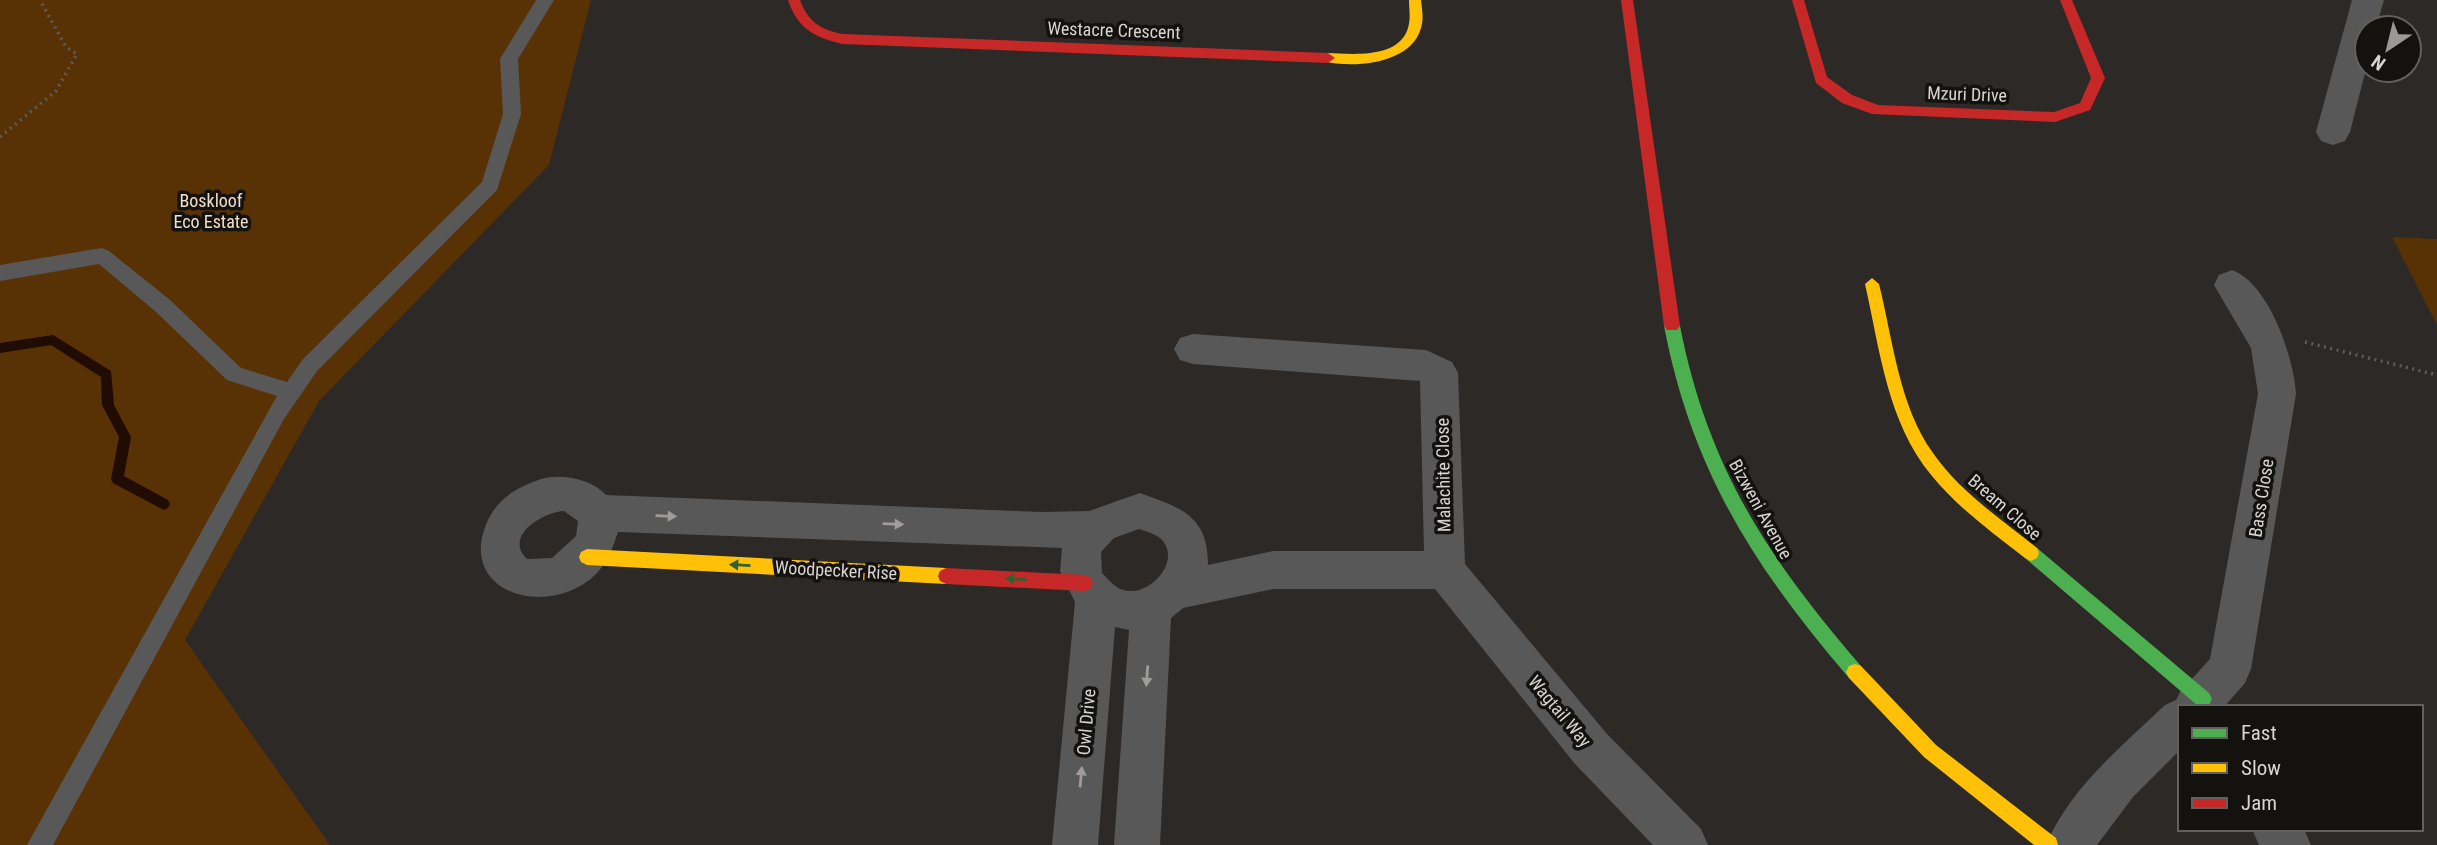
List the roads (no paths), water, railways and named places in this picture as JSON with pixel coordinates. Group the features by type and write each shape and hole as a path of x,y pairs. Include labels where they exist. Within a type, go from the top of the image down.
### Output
{"street":[{"name":"Westacre Crescent","path":"794,0 797,16 810,29 824,37 843,39 1363,59 1384,54 1410,38 1415,29 1415,0"},
{"name":"Bizweni Avenue","path":"1627,0 1673,333 1690,402 1718,477 1779,580 1853,670 1930,751 2049,845"},
{"name":"Mzuri Drive","path":"1798,0 1821,80 1847,99 1877,110 2056,117 2085,106 2098,78 2066,0"},
{"path":"2333,132 2368,0"},
{"name":"Bream Close","path":"1872,284 1900,397 1916,441 1951,486 2178,712"},
{"name":"Bass Close","path":"2198,705 2230,669 2277,394 2277,365 2261,328 2232,285"},
{"name":"Malachite Close","path":"1193,349 1426,366 1439,373 1445,570"},
{"path":"597,513 598,535 587,557 558,576 541,580 525,579 512,573 503,563 499,550 501,536 518,510 548,494 578,495 597,513 1041,530 1094,529"},
{"path":"1137,845 1164,599 1183,582 1189,564 1183,538 1170,522 1140,511 1107,519 1094,529 1080,557 1090,591 1130,611 1164,599 1273,570 1445,570"},
{"path":"1183,538 1273,570"},
{"name":"Woodpecker Rise","path":"587,557 1090,591"},
{"name":"Wagtail Way","path":"1445,570 1591,749 1685,845"},
{"name":"Owl Drive","path":"1076,845 1090,591"},
{"name":"Bass Close","path":"2069,845 2117,781 2178,725"},
{"path":"2277,831 2288,845"}],"lane":[{"path":"39,845 276,414 310,365 490,185 512,114 509,59 545,0"},
{"path":"0,273 102,256 162,305 234,374 291,393"}],"waterway":[{"path":"0,348 53,340 107,375 108,405 125,437 117,479 164,504"}],"park label":[{"name":"Boskloof Eco Estate","path":"211,210"}]}
